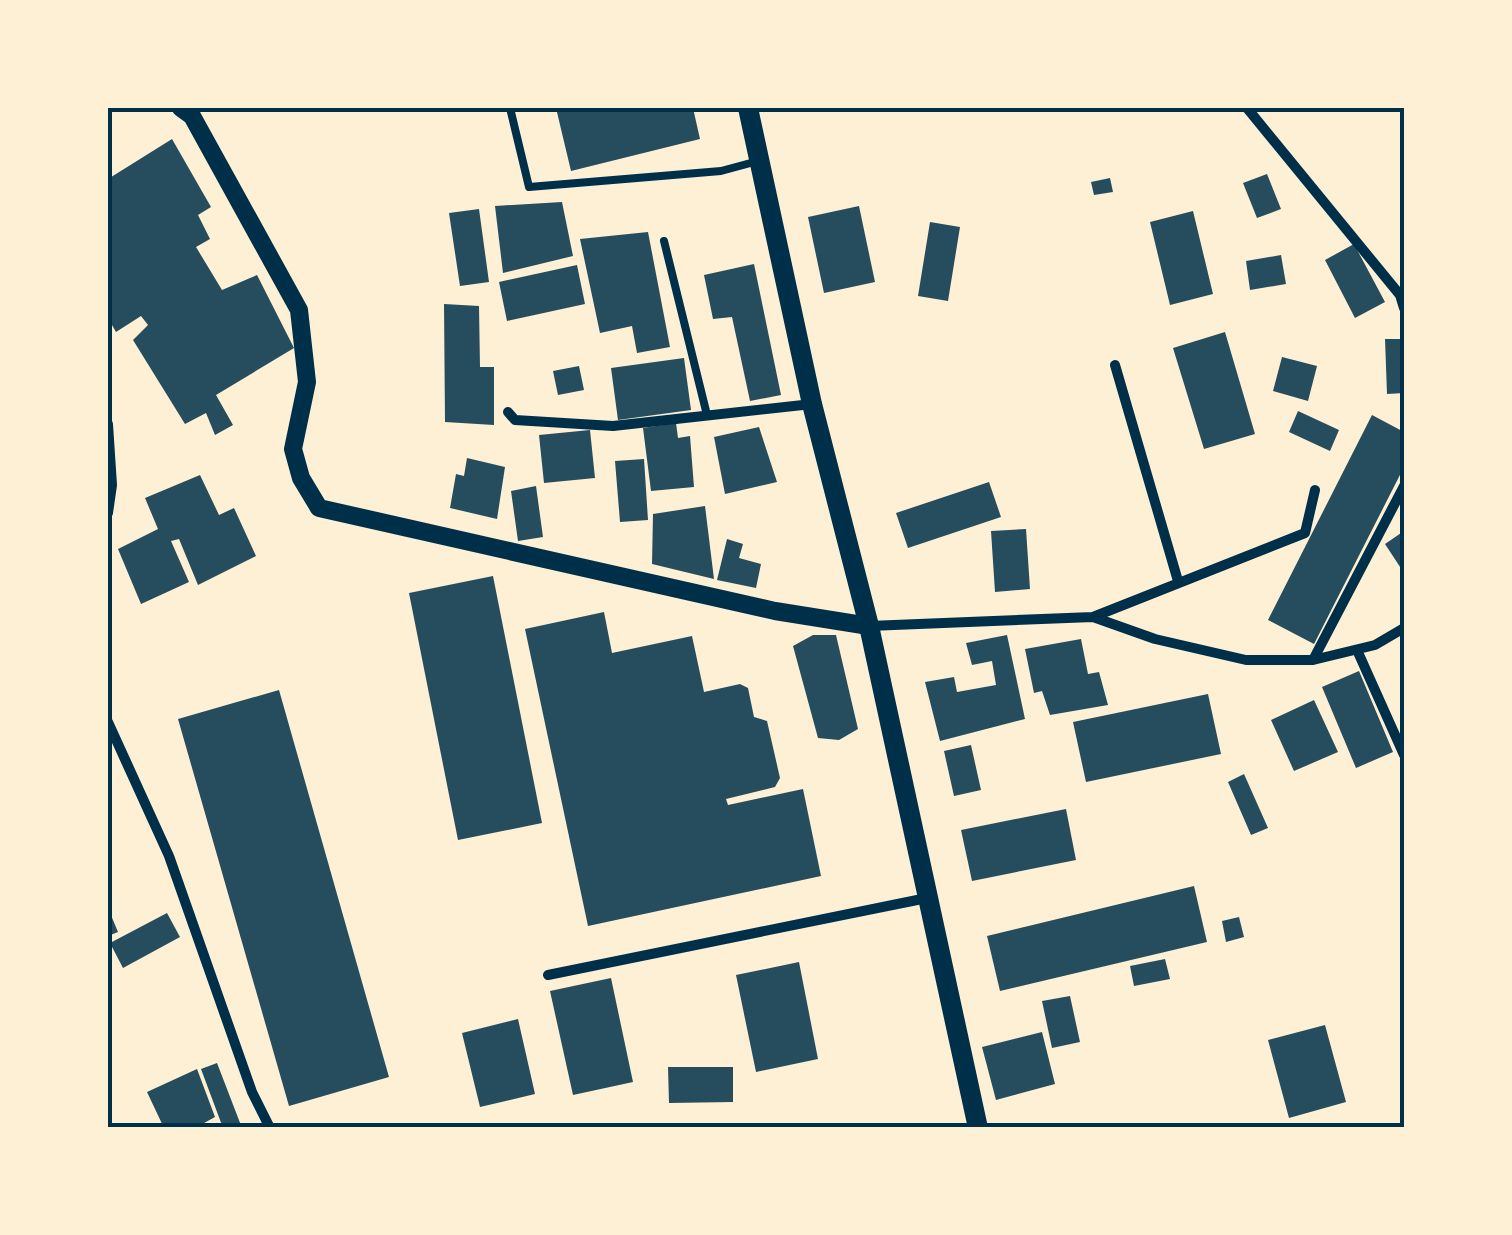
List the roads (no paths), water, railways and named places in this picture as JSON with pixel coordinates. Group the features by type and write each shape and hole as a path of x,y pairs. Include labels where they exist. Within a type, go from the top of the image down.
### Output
{"main road":[{"path":"748,108 812,404 870,626 978,1128"}],"street":[{"path":"181,108 192,116 299,310 307,382 293,450 301,478 319,508 775,611 870,626 1093,617 1305,532 1315,490"},
{"path":"1248,108 1400,295 1404,308"},
{"path":"1116,366 1178,582"},
{"path":"508,412 514,420 613,426 812,404"},
{"path":"108,424 112,486 108,513"},
{"path":"1313,660 1404,486"},
{"path":"1093,617 1155,639 1246,660 1313,660 1375,646 1404,628"},
{"path":"1357,650 1404,755"},
{"path":"108,722 169,856 252,1092 270,1128"},
{"path":"548,975 927,898"}],"lane":[{"path":"510,108 529,187 721,171 758,161"},
{"path":"664,241 707,416"}]}
